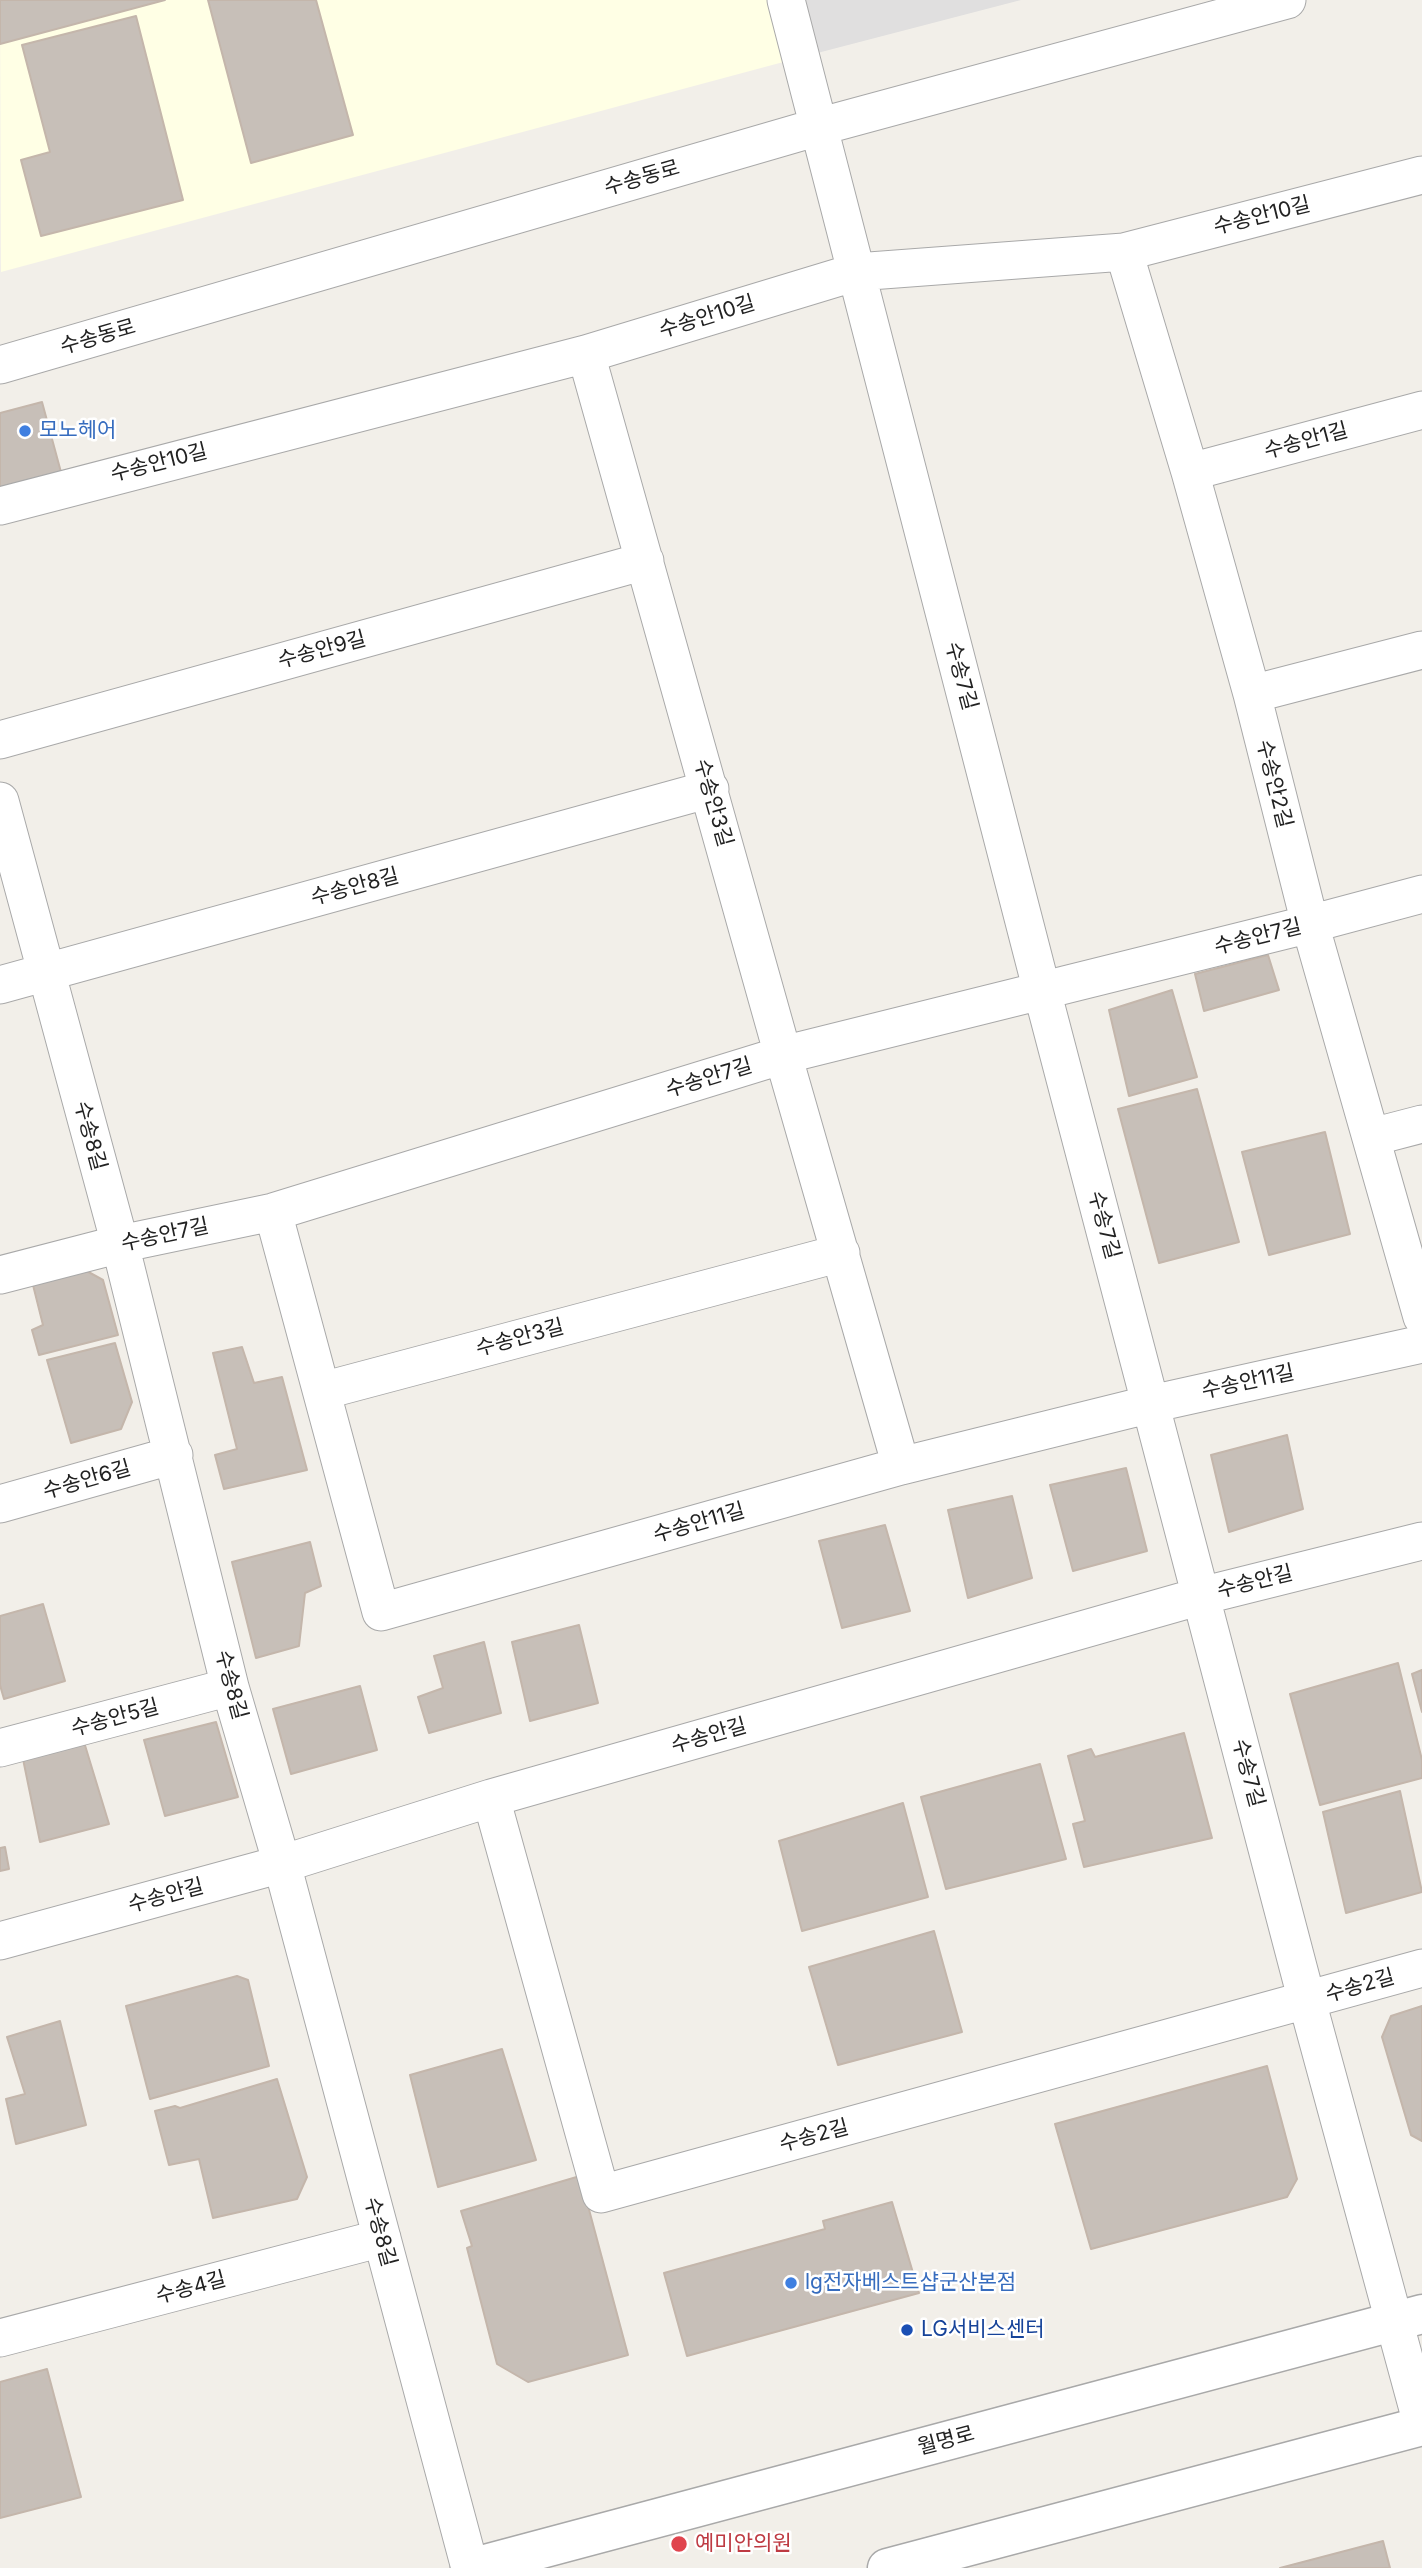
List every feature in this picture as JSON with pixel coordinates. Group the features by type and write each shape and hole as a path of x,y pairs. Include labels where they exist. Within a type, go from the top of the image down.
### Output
{"street":[{"name":"수송7길","path":"786,0 1307,2001 1408,2318 1422,2425"},
{"name":"수송동로","path":"0,365 818,127 1287,0"},
{"name":"수송안10길","path":"0,506 586,354 856,272 1124,252 1422,175"},
{"name":"수송안2길","path":"1124,252 1190,472 1252,694 1310,924 1422,1317"},
{"name":"수송안3길","path":"586,354 901,1466"},
{"name":"수송안1길","path":"1190,472 1422,410"},
{"name":"수송안9길","path":"0,740 645,561"},
{"path":"1252,694 1422,650"},
{"name":"수송안8길","path":"0,985 710,789"},
{"name":"수송8길","path":"0,801 120,1244 230,1688 282,1864 470,2568"},
{"name":"수송안7길","path":"0,1275 120,1244 273,1212 783,1055 1422,894"},
{"path":"1372,1137 1422,1124"},
{"name":"수송안11길","path":"273,1212 381,1612 901,1466 1151,1404 1422,1344"},
{"name":"수송안3길","path":"322,1391 841,1253"},
{"name":"수송안6길","path":"0,1504 174,1455"},
{"name":"수송안길","path":"0,1941 282,1864 491,1798 1201,1596 1422,1541"},
{"name":"수송안5길","path":"0,1748 230,1688"},
{"name":"수송2길","path":"491,1798 601,2194 1422,1968"},
{"name":"수송4길","path":"0,2338 382,2238"},
{"name":"월명로","path":"470,2568 1408,2318"},
{"path":"887,2568 1422,2425"}],"shaded area":[{"path":"0,0 786,0 802,57 1,272"},
{"path":"786,0 1021,0 802,57"}],"building":[{"path":"0,0 165,0 0,44"},
{"path":"208,0 316,0 353,135 251,163"},
{"path":"136,16 183,200 41,236 21,160 50,152 22,45"},
{"path":"42,402 65,487 0,505 0,413"},
{"path":"1268,955 1279,990 1204,1011 1195,974"},
{"path":"1172,990 1197,1077 1129,1096 1109,1010"},
{"path":"1197,1089 1239,1242 1159,1263 1118,1109"},
{"path":"1325,1132 1350,1234 1269,1255 1242,1152"},
{"path":"74,1264 103,1280 118,1335 39,1355 32,1330 43,1325 31,1277"},
{"path":"115,1343 132,1402 121,1429 71,1443 47,1360"},
{"path":"242,1347 254,1383 282,1377 307,1470 224,1489 215,1455 237,1449 213,1353"},
{"path":"1287,1435 1303,1509 1229,1532 1211,1455"},
{"path":"1126,1468 1147,1551 1073,1571 1050,1485"},
{"path":"1012,1496 1032,1578 968,1598 948,1510"},
{"path":"885,1525 910,1611 842,1628 819,1541"},
{"path":"310,1542 321,1586 305,1593 299,1646 256,1658 232,1562"},
{"path":"43,1604 65,1681 4,1699 0,1685 0,1616"},
{"path":"579,1625 598,1703 530,1721 512,1642"},
{"path":"484,1642 501,1713 429,1733 418,1697 443,1688 434,1656"},
{"path":"1398,1663 1422,1760 1422,1778 1320,1805 1290,1694"},
{"path":"1422,1670 1422,1712 1412,1674"},
{"path":"360,1686 377,1750 291,1774 273,1709"},
{"path":"216,1722 238,1797 165,1816 144,1740"},
{"path":"1184,1733 1212,1838 1084,1867 1073,1824 1085,1821 1068,1756 1091,1749 1095,1757"},
{"path":"84,1742 109,1824 40,1842 23,1759"},
{"path":"1040,1764 1066,1859 946,1889 921,1797"},
{"path":"1400,1791 1422,1892 1346,1913 1323,1812"},
{"path":"903,1803 928,1897 802,1931 779,1841"},
{"path":"5,1847 9,1869 0,1871 0,1848"},
{"path":"934,1931 962,2032 838,2065 809,1967"},
{"path":"237,1976 248,1980 269,2066 150,2099 126,2006"},
{"path":"1422,2006 1422,2141 1411,2135 1382,2037 1391,2016"},
{"path":"60,2021 86,2125 16,2144 6,2099 25,2094 7,2037"},
{"path":"502,2049 536,2160 438,2187 410,2075"},
{"path":"1267,2066 1297,2179 1287,2197 1091,2249 1055,2124"},
{"path":"277,2079 307,2177 297,2199 213,2218 199,2159 169,2165 155,2111 175,2106 180,2108"},
{"path":"580,2176 628,2355 528,2382 497,2364 467,2248 472,2246 461,2211"},
{"name":"lg전자베스트샵군산본점","path":"892,2202 919,2293 687,2356 664,2273 825,2229 823,2221"},
{"path":"47,2369 81,2497 0,2518 0,2382"},
{"path":"1383,2541 1390,2568 1280,2568"}],"place":[{"name":"모노헤어","path":"25,431"},
{"name":"lg전자베스트샵군산본점","path":"791,2283"},
{"name":"LG서비스센터","path":"907,2330"},
{"name":"예미안의원","path":"679,2544"}]}
